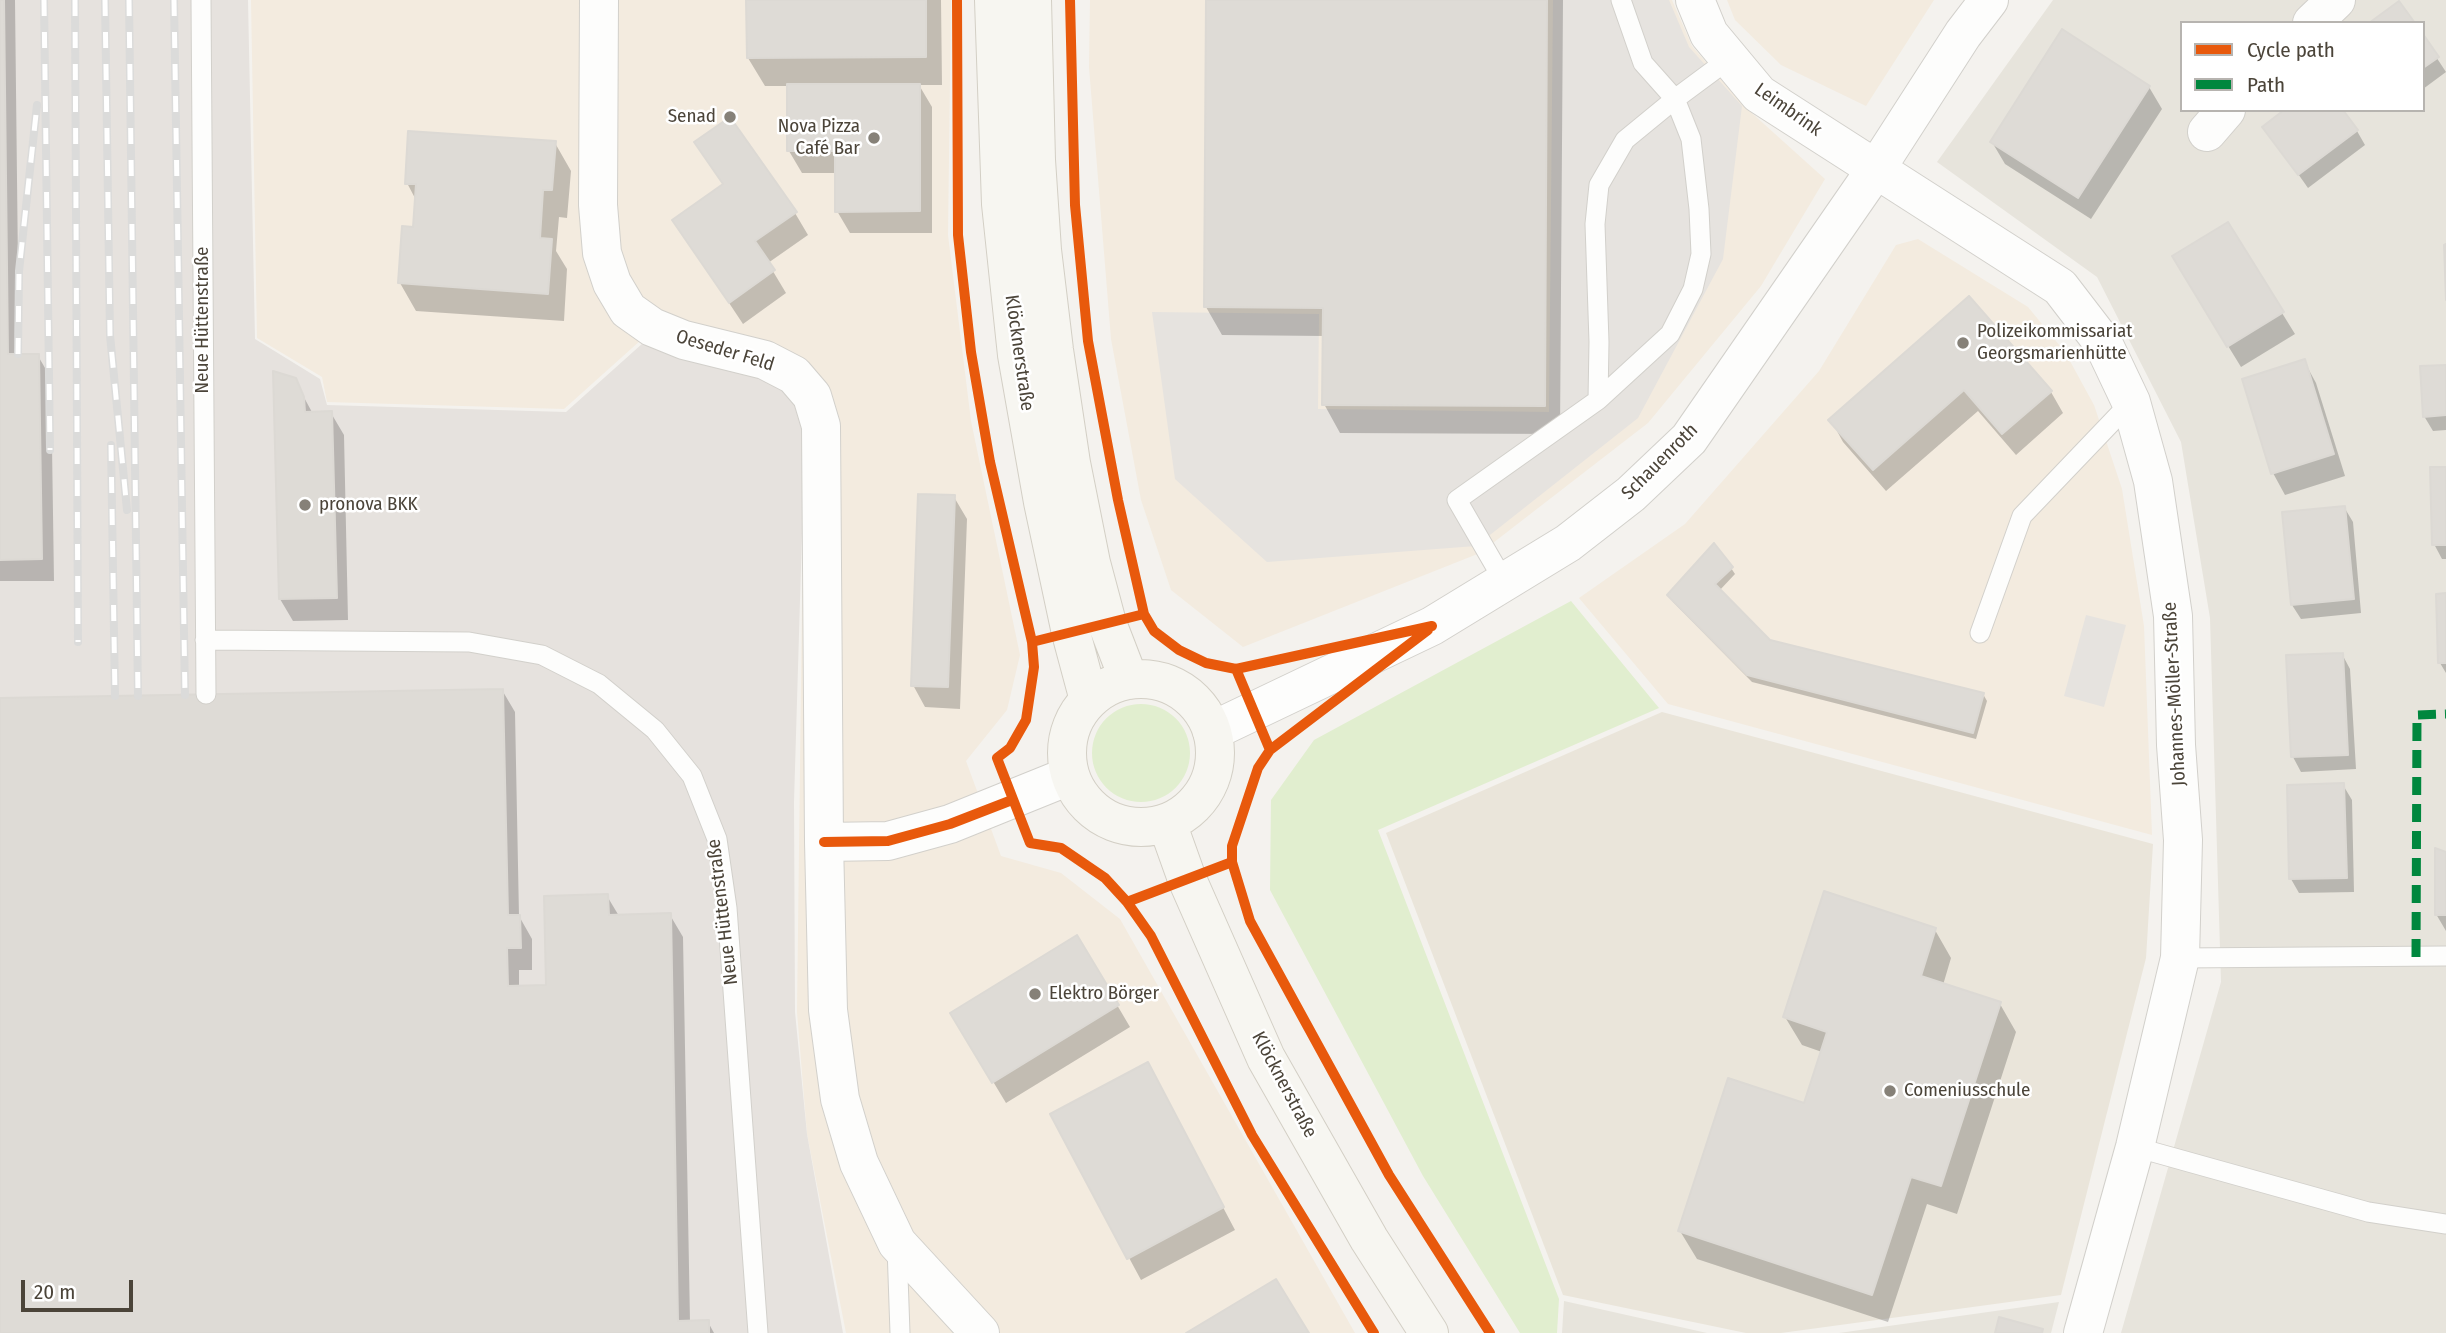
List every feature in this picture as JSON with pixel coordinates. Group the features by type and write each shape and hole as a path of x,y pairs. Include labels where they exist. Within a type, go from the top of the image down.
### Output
{"main road":[{"name":"Klöcknerstraße","path":"993,0 1001,204 1017,355 1043,502 1071,633 1089,700"},
{"name":"Klöcknerstraße","path":"1032,0 1036,160 1042,250 1054,350 1071,463 1091,563 1107,623 1129,680"},
{"path":"1140,678 1164,682 1185,692 1202,710 1212,731 1216,753 1212,776 1202,796 1187,812 1167,823 1144,828 1120,825 1098,815 1081,798 1069,776 1066,754 1069,730 1079,709 1096,693 1117,682 1129,680 1140,678"},
{"name":"Klöcknerstraße","path":"1167,823 1186,879 1266,1058 1369,1239 1429,1333"}],"street":[{"name":"Oeseder Feld","path":"599,0 598,205 602,253 612,283 628,310 652,327 684,340 765,360 794,375 813,396 821,426 828,1010 840,1099 859,1163 897,1243 980,1333"},
{"name":"Leimbrink","path":"1695,0 1709,34 1759,94 1876,169"},
{"name":"Schauenroth","path":"1212,731 1432,626 1505,583 1568,543 1620,502 1689,439 1876,169 1963,34 1989,0"},
{"path":"2314,21 2336,0"},
{"name":"Johannes-Möller-Straße","path":"1876,169 2060,286 2103,343 2131,402 2153,481 2173,616 2176,745 2183,840 2180,958 2134,1147 2083,1333"},
{"path":"824,842 888,841 950,824 1069,776"}],"lane":[{"name":"Neue Hüttenstraße","path":"201,0 206,694"},
{"path":"1505,583 1457,500 1598,400 1670,334 1693,289 1701,254 1691,139 1675,99 1643,63 1621,0"},
{"path":"1598,400 1595,224 1599,186 1625,140 1729,59"},
{"path":"1980,633 2022,516 2131,402"},
{"name":"Neue Hüttenstraße","path":"205,640 469,642 542,655 599,684 654,730 692,776 717,839 727,908 758,1333"},
{"path":"2180,958 2446,957"},
{"path":"2134,1147 2368,1212 2446,1224"},
{"path":"897,1243 900,1333"}],"shaded area":[{"path":"0,0 248,0 255,339 320,379 327,405 566,412 643,343 727,364 793,390 805,432 794,802 795,1012 807,1134 843,1333 0,1333"},
{"path":"251,0 951,0 948,235 971,421 1020,655 1007,710 966,761 1001,856 1061,873 1120,919 1355,1333 846,1333 807,1134 797,1012 803,521 809,431 641,340 564,409 327,402 322,377 257,338"},
{"path":"1090,0 1672,0 1692,46 1744,106 1825,179 1761,286 1648,423 1480,553 1243,647 1171,590 1141,500 1111,339 1089,67"},
{"path":"1553,0 1669,0 1689,47 1742,106 1723,259 1638,418 1476,546 1267,562 1175,479 1152,312 1319,314 1318,409 1549,412"},
{"path":"1727,0 1934,0 1866,106 1781,65 1735,20"},
{"path":"2053,0 2446,0 2446,1333 2121,1333 2221,982 2210,618 2181,442 2097,277 1937,162"},
{"path":"1918,239 2028,307 2065,352 2094,405 2122,489 2144,626 2152,835 1668,704 1579,598 1685,524 1819,371 1896,245"},
{"path":"2086,615 2126,625 2104,707 2064,696"},
{"path":"1662,712 2153,844 2146,958 2061,1295 1781,1333 1746,1333 1563,1295 1386,833"},
{"path":"1564,1301 1707,1333 1562,1333"},
{"path":"2059,1302 2051,1333 1839,1333"}],"green space":[{"path":"1571,601 1659,708 1378,830 1559,1299 1557,1333 1520,1333 1423,1176 1270,890 1271,800 1314,740"},
{"path":"1141,704 1160,707 1176,718 1187,734 1190,753 1187,772 1176,788 1160,799 1141,802 1122,799 1106,788 1095,772 1092,753 1095,734 1106,718 1122,707"}],"building":[{"path":"0,0 4,0 8,354 39,354 42,559 0,560"},
{"path":"746,0 926,0 926,57 747,58"},
{"path":"1206,0 1547,0 1545,406 1322,405 1323,308 1204,307"},
{"path":"2399,1 2414,21 2372,21"},
{"path":"2062,29 2150,86 2078,198 1990,142"},
{"path":"2425,37 2439,57 2425,67"},
{"path":"787,84 920,84 920,211 835,212 835,151 787,151"},
{"path":"2281,112 2344,112 2358,130 2298,175 2262,127"},
{"path":"730,117 797,212 755,241 775,270 729,303 672,220 723,184 694,142"},
{"path":"408,131 556,141 552,190 543,190 540,238 552,239 548,294 398,283 402,226 413,227 416,184 405,184"},
{"path":"2228,222 2284,312 2227,347 2172,256"},
{"path":"2446,244 2446,300 2444,245"},
{"name":"Polizeikommissariat Georgsmarienhütte","path":"1969,296 2052,391 2002,434 1964,390 1873,470 1828,420"},
{"path":"2305,359 2334,454 2271,474 2242,379"},
{"path":"2446,365 2446,415 2423,417 2420,366"},
{"name":"pronova BKK","path":"273,371 296,378 304,397 305,412 332,411 337,598 279,599"},
{"path":"2430,467 2446,467 2446,545 2432,545"},
{"path":"918,494 955,495 948,687 911,686"},
{"path":"2345,506 2354,599 2291,605 2282,512"},
{"path":"1714,543 1733,567 1715,584 1770,640 1984,693 1973,733 1747,675 1667,595"},
{"path":"2446,593 2446,663 2438,663 2436,594"},
{"path":"2343,653 2348,755 2291,757 2286,655"},
{"path":"503,689 508,915 520,915 521,948 507,948 508,986 546,985 544,896 608,894 609,915 671,913 678,1321 709,1320 709,1333 0,1333 0,698"},
{"path":"2344,783 2347,878 2289,879 2287,785"},
{"path":"2435,848 2446,852 2446,915 2435,915"},
{"name":"Comeniusschule","path":"1824,891 1936,928 1921,976 2001,1002 1941,1186 1911,1177 1872,1295 1678,1231 1728,1078 1804,1103 1827,1032 1783,1017"},
{"path":"1077,935 1119,1005 992,1083 950,1013"},
{"path":"1148,1062 1224,1207 1127,1259 1050,1114"},
{"path":"1276,1279 1309,1333 1186,1333"},
{"path":"1999,1317 2043,1329 2042,1333 1995,1333"}],"railway":[{"path":"44,0 50,450"},
{"path":"75,0 78,642"},
{"path":"105,0 110,335 127,510"},
{"path":"129,0 138,696"},
{"path":"174,0 185,695"},
{"path":"18,354 19,271 37,105"},
{"path":"111,445 115,696"}],"marked path":[{"path":"2416,957 2417,715 2446,714"}],"cycle path":[{"path":"957,0 958,235 971,352 990,462 1032,642 1034,667 1026,720 1010,748 997,758 1030,843 1061,848 1105,878 1127,902 1151,936 1252,1135 1374,1333"},
{"path":"1070,0 1075,205 1088,341 1118,500 1144,614 1154,631 1179,650 1206,663 1236,669 1432,626"},
{"path":"1032,642 1144,614"},
{"path":"1428,630 1270,750 1258,768 1232,846 1232,862 1250,921 1389,1175 1490,1333"},
{"path":"1236,669 1270,750"},
{"path":"824,842 888,841 950,824 1012,800"},
{"path":"1127,902 1232,862"}],"place":[{"name":"Senad","path":"730,117"},
{"name":"Nova Pizza Café Bar","path":"874,138"},
{"name":"Polizeikommissariat Georgsmarienhütte","path":"1963,343"},
{"name":"pronova BKK","path":"305,505"},
{"name":"Elektro Börger","path":"1035,994"},
{"name":"Comeniusschule","path":"1890,1091"}]}
